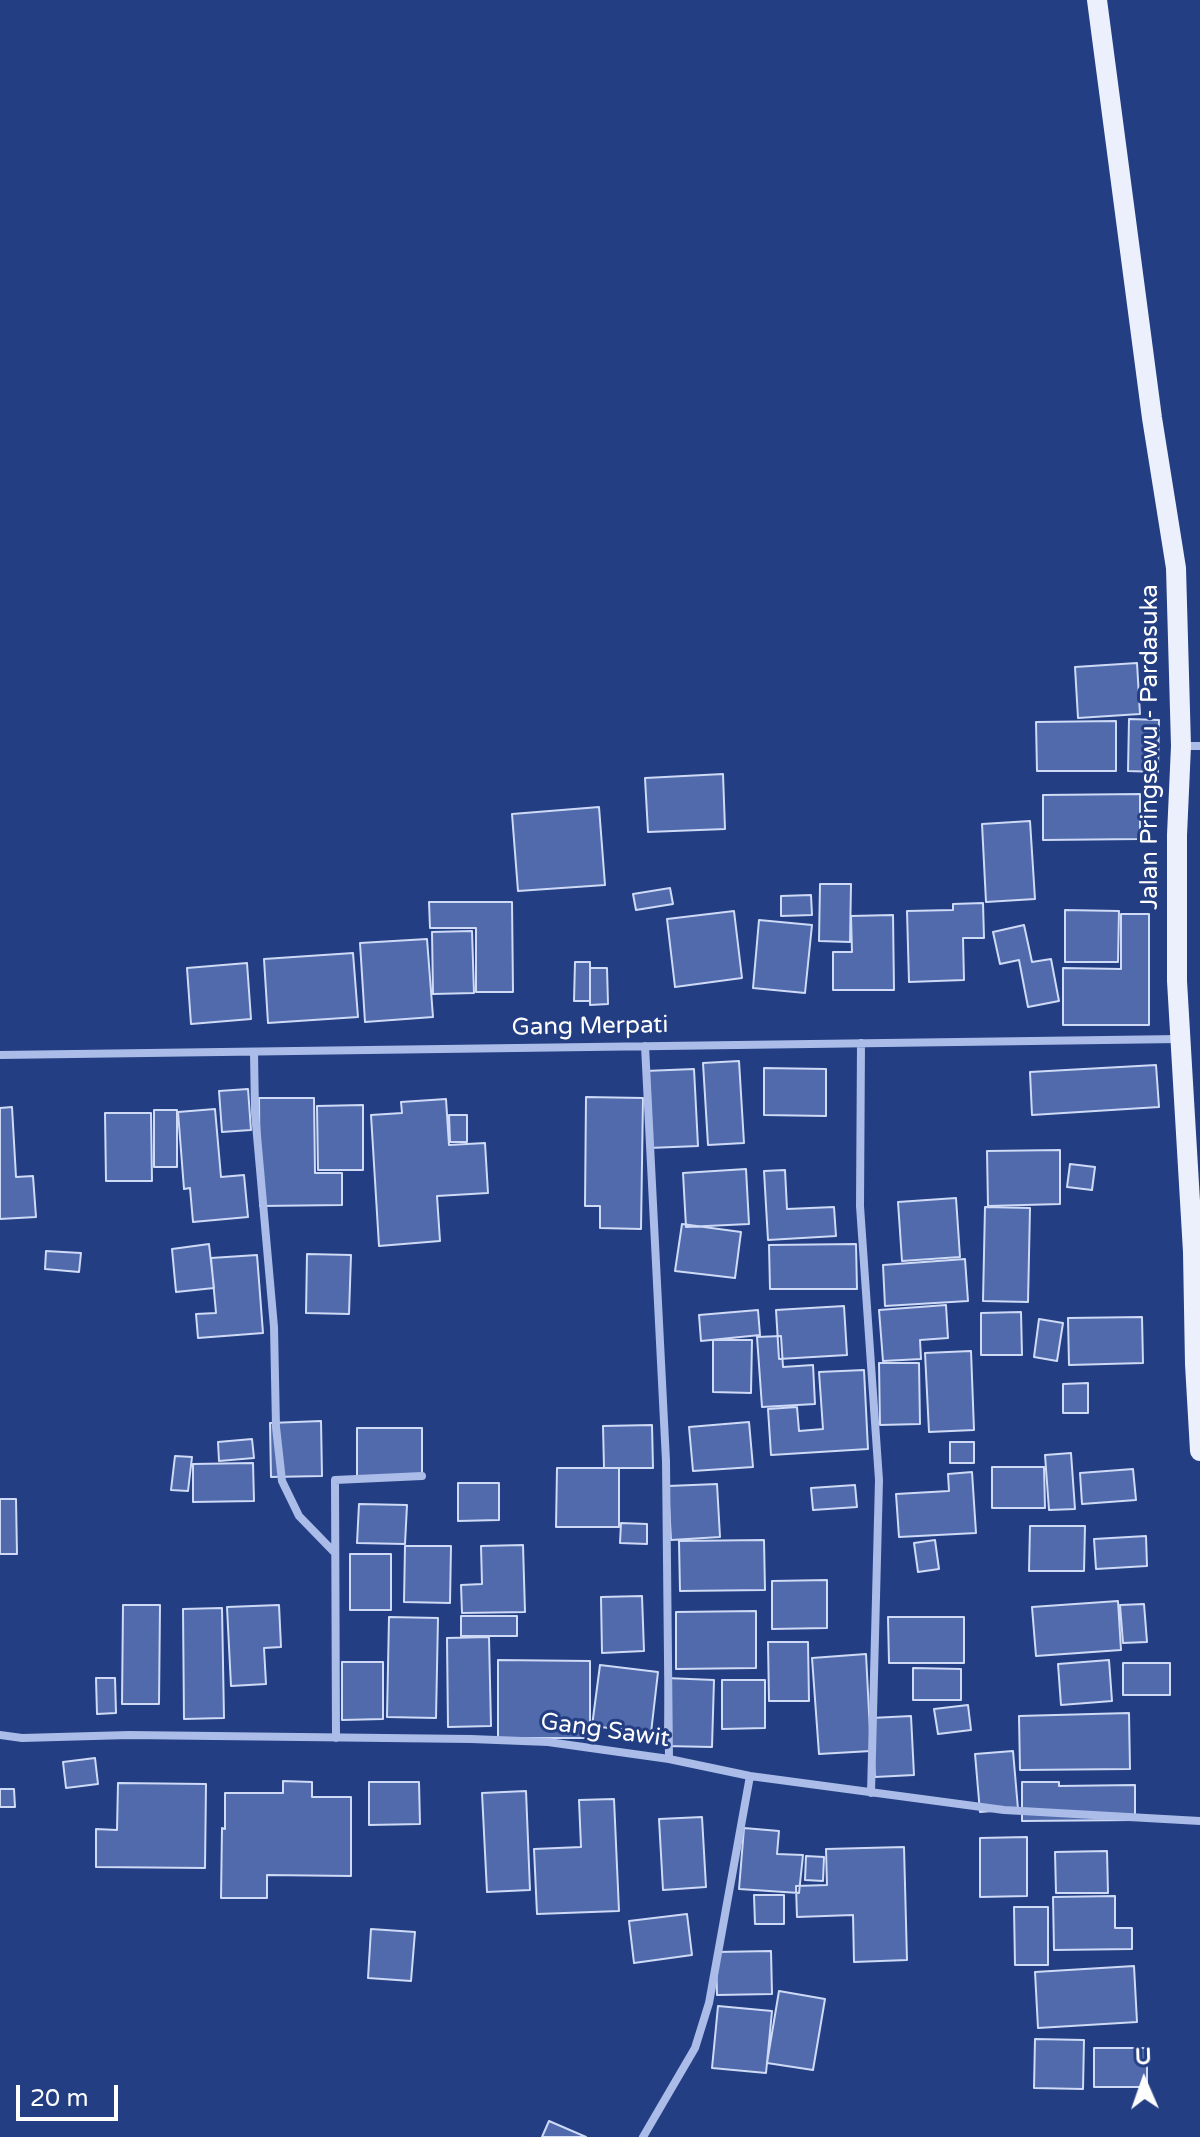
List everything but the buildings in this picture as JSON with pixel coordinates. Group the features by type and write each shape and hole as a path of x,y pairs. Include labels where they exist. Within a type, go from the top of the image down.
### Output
{"main road":[{"name":"Jalan Pringsewu - Pardasuka","path":"1097,0 1152,418 1176,568 1191,746 1177,835 1177,981 1193,1252 1200,1451"}],"street":[{"name":"Gang Merpati","path":"0,1055 1180,1039"},
{"path":"861,1043 860,1206 879,1480 871,1793"},
{"path":"645,1046 666,1461 669,1759"},
{"path":"254,1052 255,1113 274,1327 276,1427 282,1481 299,1516 335,1553"},
{"path":"336,1738 335,1480 422,1476"},
{"name":"Gang Sawit","path":"0,1735 22,1738 129,1735 548,1742 669,1759 750,1776 1004,1810 1200,1821"},
{"path":"643,2137 695,2048 709,2003 750,1776"}]}
